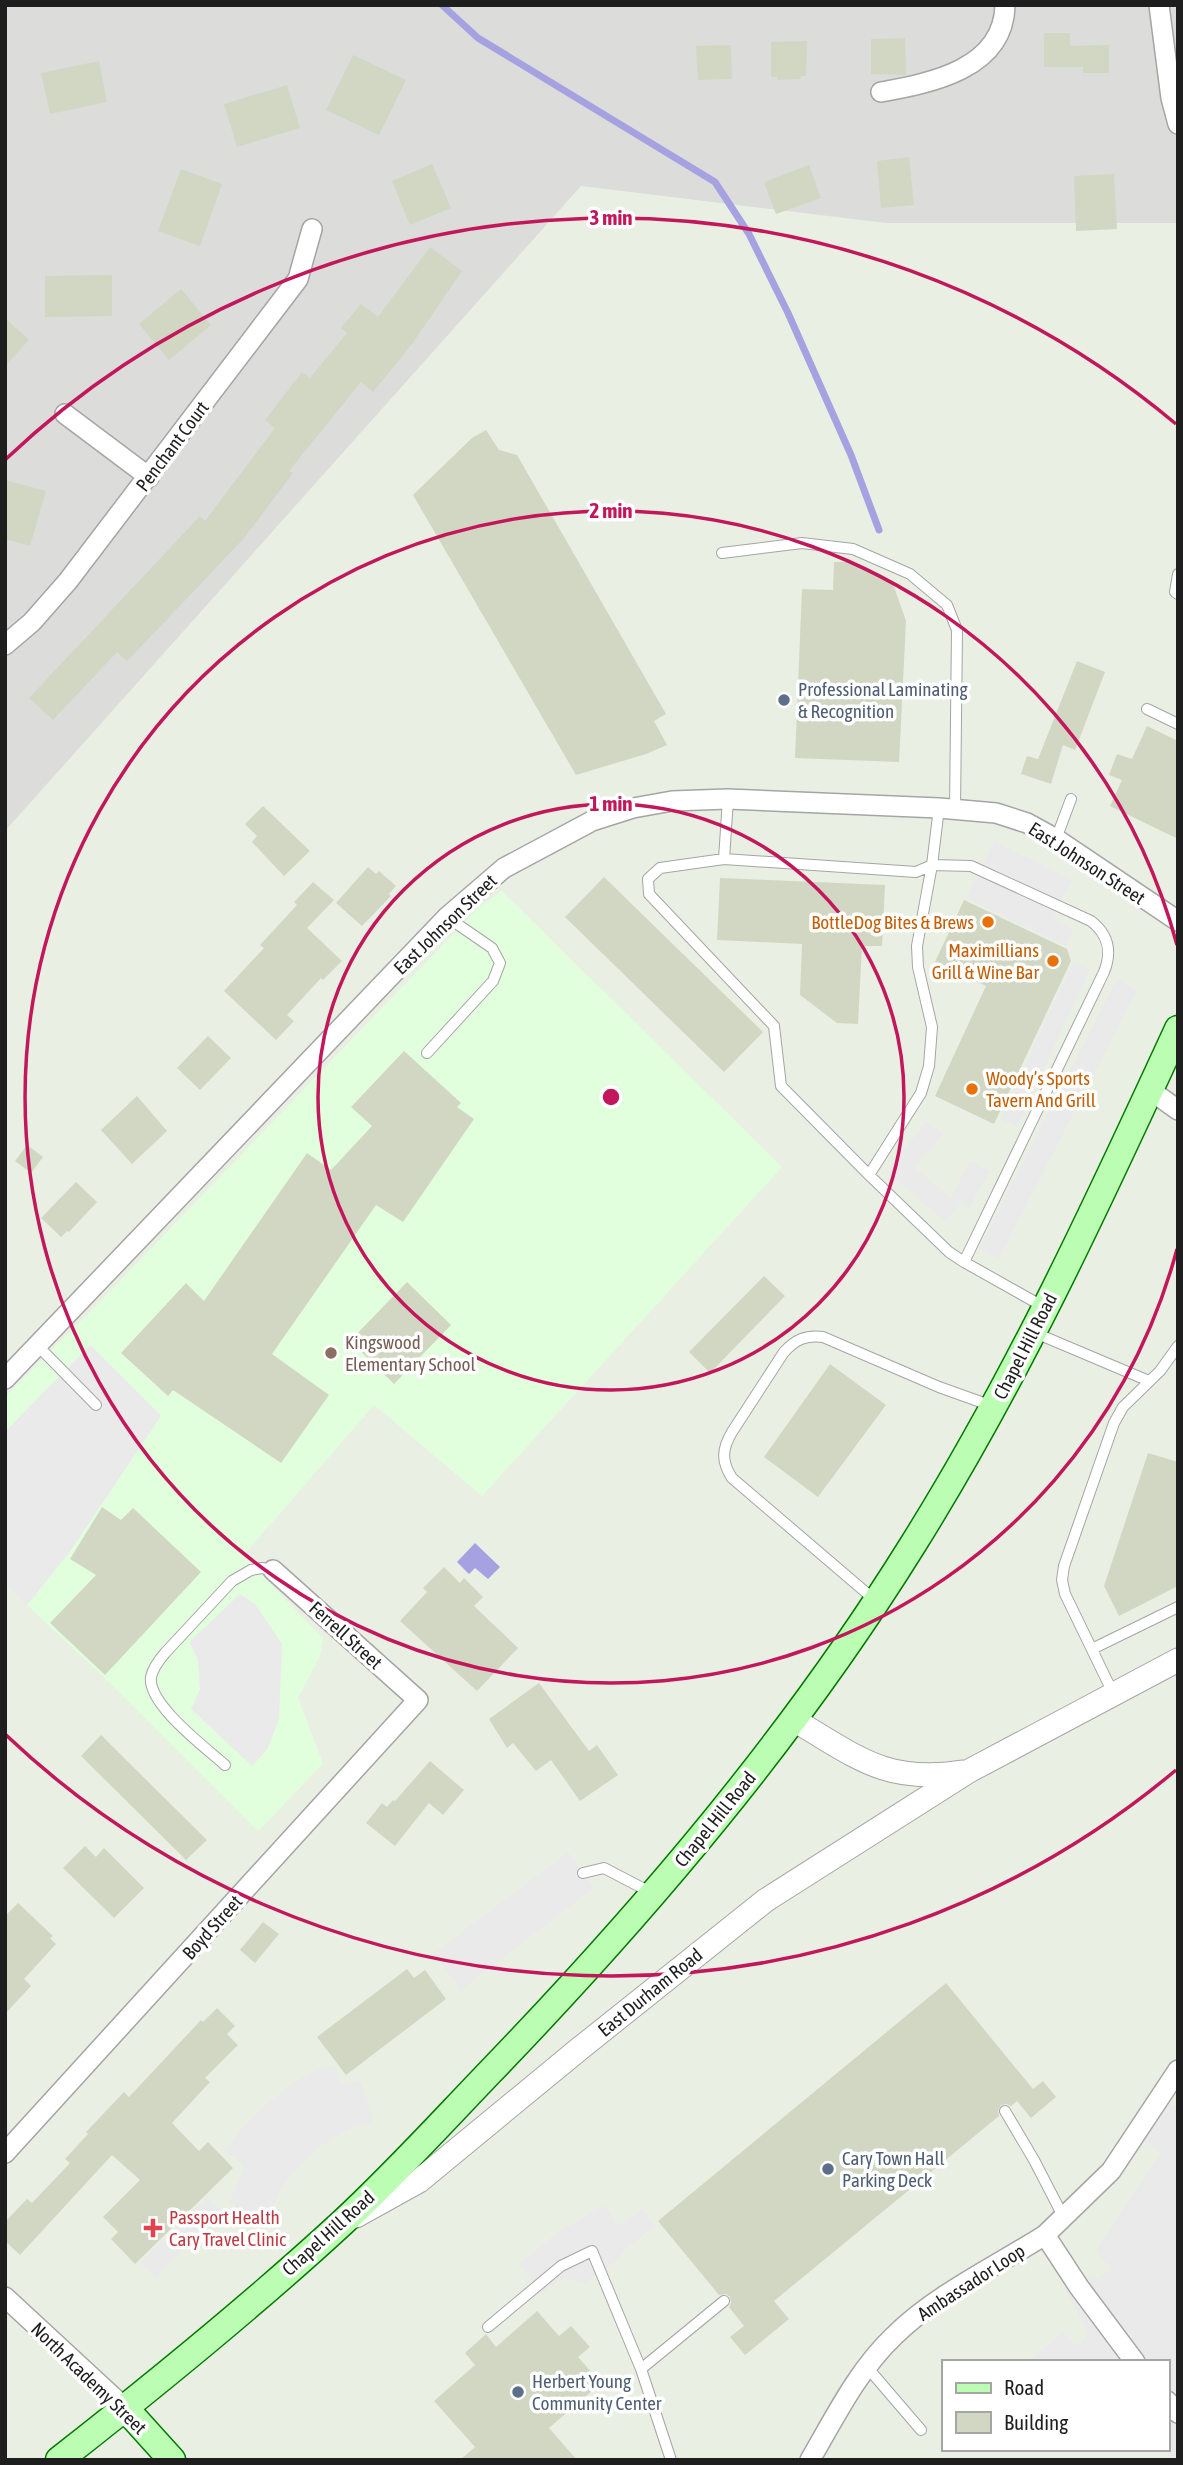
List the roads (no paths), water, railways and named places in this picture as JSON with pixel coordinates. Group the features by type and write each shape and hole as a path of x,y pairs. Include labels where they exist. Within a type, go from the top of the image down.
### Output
{"main road":[{"name":"Chapel Hill Road","path":"59,2460 125,2408 341,2224 570,1989 653,1893 794,1720 876,1601 954,1478 994,1407 1045,1308 1178,1029"},
{"name":"North Academy Street","path":"125,2408 172,2460"}],"street":[{"path":"881,92 934,81 975,63 985,54 1003,26 1005,5"},
{"path":"1160,5 1171,98 1178,124"},
{"name":"Penchant Court","path":"5,646 32,622 59,591 149,477 298,279 312,229"},
{"path":"65,414 149,477"},
{"name":"East Johnson Street","path":"5,1379 447,917 504,868 592,821 633,808 672,801 728,799 996,813 1027,823 1056,839 1178,922"},
{"path":"1150,1090 1178,1111"},
{"name":"Ferrell Street","path":"273,1570 418,1700"},
{"name":"East Durham Road","path":"341,2224 419,2181 766,1900 969,1772 1178,1660"},
{"name":"Boyd Street","path":"5,2153 418,1700"},
{"name":"East Durham Road","path":"794,1720 864,1762 881,1768 923,1777 969,1772"},
{"path":"1045,2235 1111,2171 1178,2070"},
{"name":"Ambassador Loop","path":"810,2460 867,2367 892,2337 918,2314 1045,2235 1099,2316 1133,2360"},
{"name":"North Academy Street","path":"5,2297 125,2408"}],"lane":[{"path":"722,553 802,543 853,549 910,574 947,606 957,630 947,809 932,865 917,946 918,967 932,1027 929,1066 921,1093 869,1175"},
{"path":"1178,574 1175,592 1178,594"},
{"path":"1147,709 1178,724"},
{"path":"724,859 728,799"},
{"path":"1056,839 1071,799"},
{"path":"964,1262 1104,972 1109,948 1103,933 1091,921 971,866 932,865 916,872 724,859 660,868 648,879 649,894 774,1026 781,1086 949,1252 964,1262 1045,1308"},
{"path":"427,1053 493,981 500,963 492,948 447,917"},
{"path":"1033,1332 1149,1381"},
{"path":"876,1601 732,1478 725,1467 724,1445 784,1352 794,1342 812,1336 824,1337 939,1387 994,1407"},
{"path":"38,1346 96,1405"},
{"path":"1114,1694 1065,1594 1062,1580 1114,1423 1123,1407 1178,1346"},
{"path":"225,1765 163,1707 151,1686 151,1678 157,1663 232,1581 242,1574 262,1568 273,1570"},
{"path":"1092,1649 1178,1607"},
{"path":"583,1873 604,1868 653,1893"},
{"path":"1005,2111 1065,2218"},
{"path":"488,2327 561,2266 592,2251 641,2370 671,2460"},
{"path":"641,2370 724,2301"},
{"path":"867,2367 921,2430"}],"waterway":[{"path":"442,5 478,38 715,182 749,234 788,313 851,455 879,530"}],"place":[{"name":"Professional Laminating & Recognition","path":"784,700"},
{"name":"BottleDog Bites & Brews","path":"988,922"},
{"name":"Maximillians Grill & Wine Bar","path":"1053,961"},
{"name":"Woody’s Sports Tavern And Grill","path":"972,1089"},
{"name":"Kingswood Elementary School","path":"331,1353"},
{"name":"Cary Town Hall Parking Deck","path":"828,2169"},
{"name":"Passport Health Cary Travel Clinic","path":"153,2228"},
{"name":"Herbert Young Community Center","path":"518,2392"}]}
